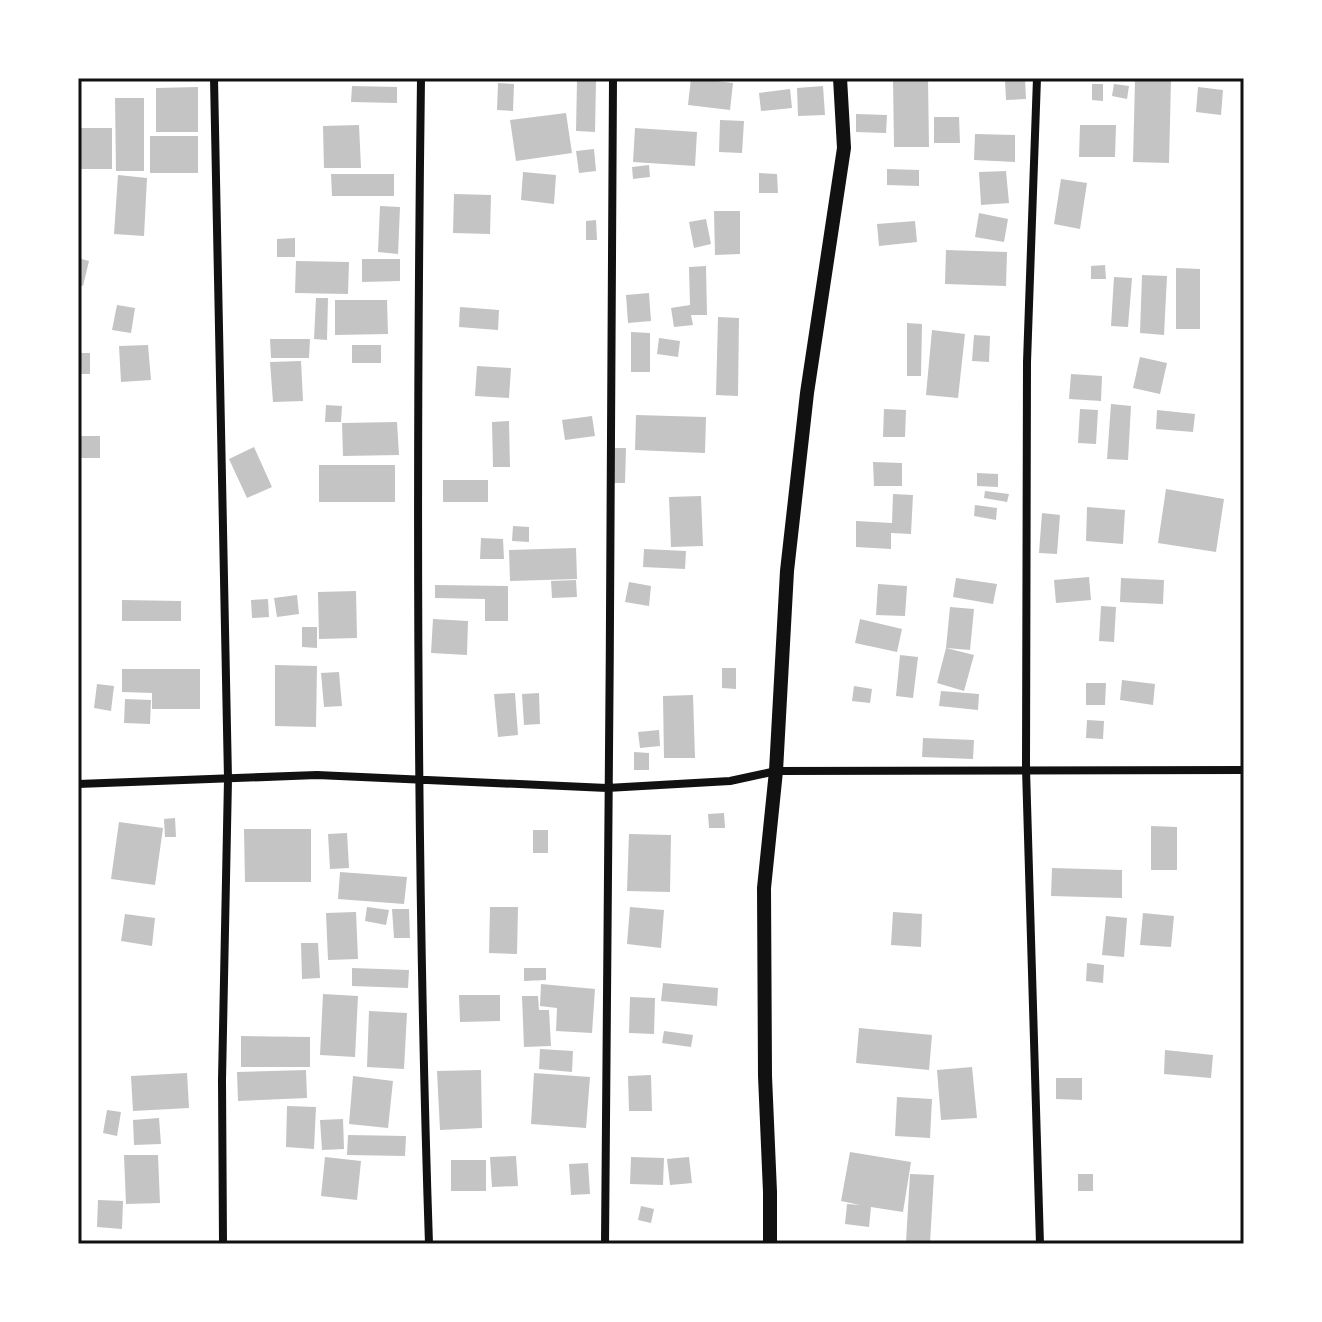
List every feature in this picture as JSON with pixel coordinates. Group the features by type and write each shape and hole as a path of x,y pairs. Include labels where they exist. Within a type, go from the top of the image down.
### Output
{"street":[{"path":"214,78 228,779 222,1080 223,1244"},
{"path":"421,78 417,410 419,779 421,1008 429,1244"},
{"path":"605,1244 613,78"},
{"path":"770,1244 764,888 776,771 789,556 807,393 844,148 840,78"},
{"path":"1037,78 1027,362 1026,769 1040,1244"},
{"path":"78,784 317,775 607,788 730,781 776,771 1244,770"}],"building":[{"path":"691,78 733,83 730,110 688,105"},
{"path":"1025,79 1026,99 1006,100 1005,80"},
{"path":"577,80 596,80 595,132 576,131"},
{"path":"893,80 928,80 929,147 894,147"},
{"path":"1135,80 1171,80 1169,163 1133,162"},
{"path":"498,83 514,84 513,111 497,110"},
{"path":"1092,84 1103,84 1103,101 1092,100"},
{"path":"1114,84 1129,86 1127,99 1112,96"},
{"path":"352,86 397,87 397,103 351,102"},
{"path":"823,86 825,115 798,116 797,88"},
{"path":"198,87 198,132 156,132 156,88"},
{"path":"1198,87 1223,90 1221,115 1196,112"},
{"path":"790,89 792,108 761,111 759,93"},
{"path":"115,98 144,98 144,171 116,171"},
{"path":"566,113 572,153 516,161 510,120"},
{"path":"856,114 887,115 886,133 856,132"},
{"path":"934,117 959,117 960,143 934,143"},
{"path":"720,120 744,121 742,153 719,152"},
{"path":"359,125 361,168 324,168 323,126"},
{"path":"1080,125 1116,125 1115,157 1079,157"},
{"path":"78,128 112,128 112,169 78,169"},
{"path":"635,128 697,132 695,166 633,162"},
{"path":"975,134 1015,135 1015,162 974,160"},
{"path":"150,136 198,136 198,173 150,173"},
{"path":"594,149 596,171 579,173 576,151"},
{"path":"649,165 650,177 633,179 632,167"},
{"path":"887,169 919,170 919,186 887,185"},
{"path":"1006,171 1009,203 981,205 979,172"},
{"path":"523,172 556,175 554,204 521,200"},
{"path":"759,173 777,174 778,193 759,193"},
{"path":"331,174 394,174 394,196 332,196"},
{"path":"118,175 147,178 144,236 114,234"},
{"path":"1061,179 1087,183 1080,229 1054,224"},
{"path":"454,194 491,195 490,234 453,233"},
{"path":"380,206 400,207 398,254 378,252"},
{"path":"714,211 740,211 740,254 715,255"},
{"path":"979,213 1008,219 1004,242 975,237"},
{"path":"706,219 711,244 694,248 689,222"},
{"path":"596,220 597,240 586,240 586,221"},
{"path":"915,221 917,242 879,246 877,224"},
{"path":"295,238 295,257 277,257 277,239"},
{"path":"946,250 1007,252 1006,286 945,284"},
{"path":"78,258 89,261 83,286 78,285"},
{"path":"362,259 400,259 400,281 362,282"},
{"path":"296,261 349,262 348,294 295,293"},
{"path":"1105,265 1106,279 1091,279 1091,266"},
{"path":"706,266 707,315 691,315 693,325 674,327 671,308 690,305 689,267"},
{"path":"1176,268 1200,269 1200,329 1176,329"},
{"path":"1142,275 1167,276 1164,335 1140,333"},
{"path":"1114,277 1132,278 1128,327 1111,326"},
{"path":"649,293 651,321 628,323 626,295"},
{"path":"316,298 328,298 327,340 314,339"},
{"path":"335,300 387,300 388,334 335,335"},
{"path":"117,305 135,308 131,333 112,330"},
{"path":"460,307 499,310 498,330 459,327"},
{"path":"718,317 739,318 738,396 716,395"},
{"path":"907,323 922,324 921,376 907,376"},
{"path":"932,330 965,334 958,398 926,395"},
{"path":"631,332 650,333 650,372 631,372"},
{"path":"974,335 990,336 989,362 972,361"},
{"path":"659,338 680,341 678,357 657,354"},
{"path":"270,339 310,339 309,358 271,358"},
{"path":"148,345 151,380 121,382 119,346"},
{"path":"352,345 381,345 381,363 352,363"},
{"path":"78,353 90,353 90,374 78,374"},
{"path":"1140,357 1167,363 1160,394 1133,388"},
{"path":"301,361 303,401 273,402 270,362"},
{"path":"477,366 511,368 509,398 475,396"},
{"path":"1071,374 1102,376 1101,401 1069,399"},
{"path":"1111,404 1131,406 1128,460 1107,459"},
{"path":"326,405 342,406 341,422 325,422"},
{"path":"884,409 906,410 905,437 883,437"},
{"path":"1080,409 1098,410 1096,444 1078,443"},
{"path":"1157,410 1195,414 1193,432 1156,429"},
{"path":"636,415 706,417 705,453 635,450"},
{"path":"592,416 595,436 565,440 562,420"},
{"path":"509,421 510,467 493,467 492,422"},
{"path":"397,422 399,455 343,456 342,423"},
{"path":"78,436 100,436 100,458 78,458"},
{"path":"254,447 272,487 247,498 229,459"},
{"path":"613,448 626,448 625,483 612,483"},
{"path":"873,462 902,463 902,486 874,486"},
{"path":"319,465 395,465 395,502 319,502"},
{"path":"977,473 998,474 998,487 977,486"},
{"path":"443,480 488,480 488,502 443,502"},
{"path":"1166,489 1224,499 1216,552 1158,543"},
{"path":"985,491 1009,494 1007,502 984,498"},
{"path":"893,494 913,495 911,534 891,533 891,549 856,547 856,521 892,523"},
{"path":"701,496 703,546 671,547 669,497"},
{"path":"975,505 997,508 996,520 974,516"},
{"path":"1087,507 1125,510 1123,544 1086,541"},
{"path":"1042,513 1060,515 1057,554 1039,553"},
{"path":"513,526 529,527 529,542 512,541"},
{"path":"481,538 503,539 504,559 480,559"},
{"path":"576,548 577,579 510,581 509,550"},
{"path":"644,549 686,551 685,569 643,567"},
{"path":"1089,577 1091,600 1056,603 1054,580"},
{"path":"956,578 997,584 993,604 953,597"},
{"path":"1121,578 1164,580 1163,604 1120,602"},
{"path":"576,580 577,597 552,598 551,581"},
{"path":"629,582 651,586 649,606 625,602"},
{"path":"878,584 907,586 905,616 876,615"},
{"path":"435,585 508,586 508,621 485,621 485,599 435,598"},
{"path":"356,591 357,638 319,639 318,592"},
{"path":"297,595 299,614 277,617 274,598"},
{"path":"268,599 269,617 252,618 251,600"},
{"path":"122,600 181,601 181,621 122,621"},
{"path":"1101,606 1116,607 1114,642 1099,641"},
{"path":"950,607 974,609 970,650 946,648"},
{"path":"433,619 468,621 467,655 431,653"},
{"path":"860,619 902,629 897,652 855,643"},
{"path":"302,627 317,627 317,648 302,647"},
{"path":"946,648 974,655 964,691 937,683"},
{"path":"900,655 918,657 913,698 896,696"},
{"path":"275,665 317,666 316,727 275,726"},
{"path":"722,668 736,668 736,689 722,688"},
{"path":"122,669 200,669 200,709 152,709 152,693 122,692"},
{"path":"339,672 342,706 324,707 321,673"},
{"path":"1122,680 1155,684 1153,705 1120,700"},
{"path":"1086,683 1106,683 1105,705 1086,705"},
{"path":"97,684 114,686 111,711 94,708"},
{"path":"854,686 872,689 870,703 852,701"},
{"path":"941,691 979,694 978,710 939,706"},
{"path":"515,693 518,735 498,737 494,694"},
{"path":"539,693 540,724 524,725 522,694"},
{"path":"693,695 695,758 664,758 663,696"},
{"path":"125,699 151,700 150,724 124,723"},
{"path":"1087,720 1104,721 1103,739 1086,738"},
{"path":"659,730 660,746 640,748 638,732"},
{"path":"923,738 974,740 973,759 922,757"},
{"path":"634,752 649,753 649,770 634,770"},
{"path":"724,813 725,828 709,828 708,814"},
{"path":"175,818 176,837 165,837 164,819"},
{"path":"119,822 163,828 155,885 111,879"},
{"path":"1151,826 1177,827 1177,870 1151,870"},
{"path":"244,829 311,829 311,882 245,882"},
{"path":"533,830 548,830 548,853 533,853"},
{"path":"347,833 349,868 330,869 328,834"},
{"path":"629,834 671,835 670,892 627,891"},
{"path":"1052,868 1122,870 1122,898 1051,896"},
{"path":"340,872 407,877 404,904 338,899"},
{"path":"367,907 389,910 386,925 365,921"},
{"path":"490,907 518,907 517,954 489,953"},
{"path":"630,907 664,910 661,948 627,944"},
{"path":"392,909 409,909 410,938 394,938"},
{"path":"356,912 358,959 328,960 326,913"},
{"path":"893,912 922,914 921,947 891,945"},
{"path":"1143,913 1174,916 1171,947 1140,945"},
{"path":"125,914 155,918 152,946 121,941"},
{"path":"1106,916 1127,918 1124,957 1102,955"},
{"path":"301,943 318,943 320,978 302,979"},
{"path":"1087,963 1104,965 1103,983 1086,981"},
{"path":"352,968 409,970 408,988 352,986"},
{"path":"524,968 546,968 546,980 524,981"},
{"path":"663,983 718,988 717,1006 661,1001"},
{"path":"541,984 595,989 592,1033 556,1031 557,1008 540,1006"},
{"path":"323,994 358,996 355,1057 320,1055"},
{"path":"459,995 500,995 500,1021 460,1022"},
{"path":"522,996 538,996 539,1010 549,1010 551,1046 524,1047"},
{"path":"630,997 655,998 654,1034 629,1033"},
{"path":"369,1011 407,1013 404,1069 367,1067"},
{"path":"859,1028 932,1035 929,1070 856,1063"},
{"path":"664,1031 693,1035 691,1047 662,1043"},
{"path":"241,1036 310,1037 310,1067 241,1067"},
{"path":"540,1049 573,1051 572,1072 539,1069"},
{"path":"1165,1050 1213,1055 1211,1078 1164,1074"},
{"path":"972,1067 977,1118 941,1120 937,1070"},
{"path":"306,1070 307,1098 238,1101 237,1072"},
{"path":"481,1070 482,1128 440,1130 437,1071"},
{"path":"187,1073 189,1108 133,1111 131,1076"},
{"path":"534,1073 590,1077 586,1128 531,1124"},
{"path":"651,1075 652,1111 629,1111 628,1076"},
{"path":"353,1076 393,1081 388,1128 349,1124"},
{"path":"1056,1078 1082,1078 1082,1100 1056,1099"},
{"path":"897,1097 932,1099 930,1138 895,1136"},
{"path":"287,1106 316,1107 314,1149 286,1147"},
{"path":"107,1110 121,1112 117,1136 103,1133"},
{"path":"159,1118 161,1144 134,1145 133,1120"},
{"path":"343,1119 344,1149 322,1150 320,1120"},
{"path":"348,1135 406,1136 405,1156 347,1155"},
{"path":"850,1152 911,1162 903,1212 871,1207 869,1227 845,1224 847,1204 860,1205 841,1201"},
{"path":"124,1155 158,1155 160,1203 126,1204"},
{"path":"516,1156 518,1186 492,1187 490,1157"},
{"path":"325,1157 361,1161 357,1200 321,1196"},
{"path":"631,1157 664,1158 663,1185 630,1184"},
{"path":"689,1157 692,1183 670,1185 667,1159"},
{"path":"451,1160 486,1160 486,1191 451,1191"},
{"path":"588,1163 590,1194 571,1195 569,1164"},
{"path":"910,1174 934,1175 930,1243 906,1242"},
{"path":"1078,1174 1093,1174 1093,1191 1078,1191"},
{"path":"98,1200 123,1201 122,1229 97,1227"},
{"path":"641,1206 654,1209 651,1223 638,1220"}]}
